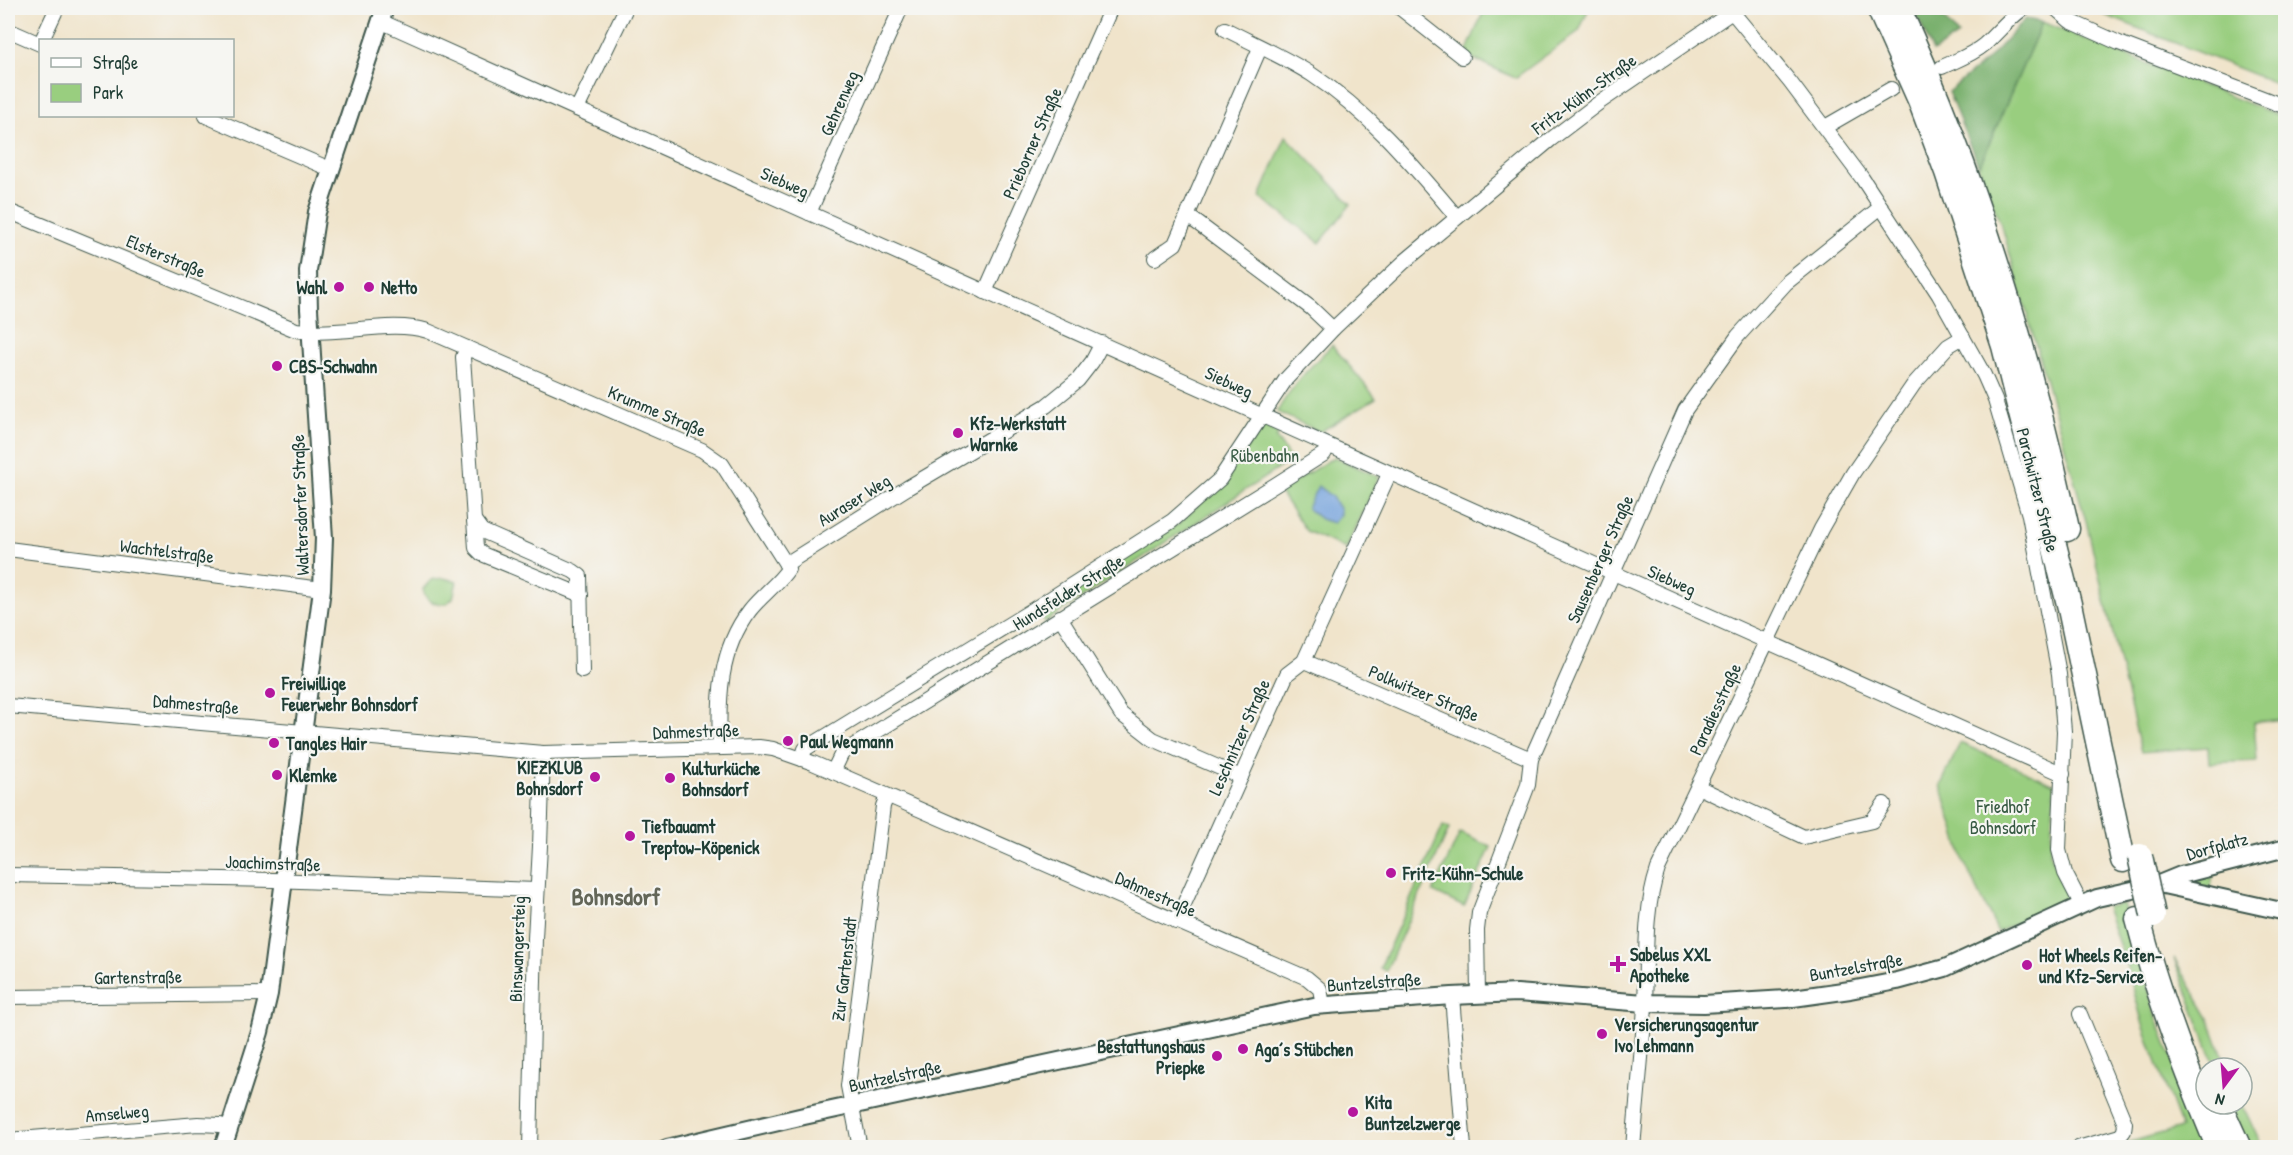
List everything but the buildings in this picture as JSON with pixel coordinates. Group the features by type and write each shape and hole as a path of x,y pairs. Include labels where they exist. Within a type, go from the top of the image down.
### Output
{"highway":[{"path":"1879,8 1932,131 2004,346 2146,917 2200,1056"},
{"path":"1898,8 1958,152 2032,381 2055,476 2132,858"},
{"path":"2146,917 2150,965 2169,1023 2219,1148"},
{"path":"2224,1116 2239,1148"}],"street":[{"path":"43,39 57,8"},
{"path":"577,109 626,8"},
{"name":"Gehrenweg","path":"809,213 901,8"},
{"name":"Prieborner Straße","path":"985,292 1111,8"},
{"path":"1942,67 1965,57 1984,45 2010,18 2024,8"},
{"path":"2055,8 2070,21 2119,43 2286,107"},
{"name":"Parchwitzer Straße","path":"1733,9 1825,128 1881,207 1939,295 1984,375 1995,400 2029,515 2059,674 2064,731 2059,850 2065,873 2082,904"},
{"name":"Fritz-Kühn-Straße","path":"1262,417 1286,379 1333,329 1456,216 1600,102 1733,9"},
{"path":"1407,10 1462,57"},
{"name":"Siebweg","path":"383,14 577,109 2063,774"},
{"name":"Waltersdorfer Straße","path":"224,1148 261,1032 269,993 322,589 324,538 308,271 310,248 317,212 330,169 383,14"},
{"path":"1225,29 1312,75 1378,127 1406,156 1456,216"},
{"path":"8,30 39,42"},
{"path":"1155,258 1175,244 1260,48"},
{"path":"1825,128 1891,88"},
{"path":"208,117 330,169"},
{"name":"Sausenberger Straße","path":"1478,994 1479,913 1528,785 1531,759 1685,410 1738,336 1786,283 1881,207"},
{"name":"Elsterstraße","path":"8,210 296,330 311,332"},
{"path":"1188,216 1311,308 1333,329"},
{"name":"Krumme Straße","path":"311,332 420,328 711,454 722,464 786,564"},
{"name":"Paradiesstraße","path":"1633,1148 1645,1004 1645,944 1651,896 1658,869 1821,529 1866,452 1914,384 1948,346 1962,337"},
{"name":"Auraser Weg","path":"720,748 720,691 729,648 748,612 784,575 788,569 786,564 907,488 1046,406 1078,380 1092,362 1102,343"},
{"path":"467,348 463,357 476,548 482,554 581,595"},
{"name":"Hundsfelder Straße","path":"802,759 805,749 1034,609 1172,521 1220,479 1262,417"},
{"name":"Hundsfelder Straße","path":"833,772 842,753 1324,454 1328,446"},
{"name":"Leschnitzer Straße","path":"1176,922 1287,674 1304,661 1389,474"},
{"path":"474,520 482,531 580,576 582,671"},
{"name":"Wachtelstraße","path":"8,549 322,589"},
{"path":"1060,617 1121,714 1153,739 1241,777"},
{"name":"Polkwitzer Straße","path":"1304,661 1531,759"},
{"name":"Dahmestraße","path":"8,706 543,753 720,748 773,749 833,772 1307,978 1320,989 1323,1005"},
{"name":"Binswangersteig","path":"530,1148 543,753"},
{"path":"1698,787 1804,837 1872,821 1884,804"},
{"name":"Zur Gartenstadt","path":"860,1148 848,1086 882,806 887,796"},
{"name":"Dorfplatz","path":"2082,904 2115,893 2158,884 2181,875 2286,848"},
{"name":"Joachimstraße","path":"8,874 537,890"},
{"name":"Dorfplatz","path":"2158,884 2286,912"},
{"name":"Buntzelstraße","path":"667,1148 851,1106 1323,1005 1478,994 1546,994 1645,1004 1704,1004 1786,999 1897,981 1965,960 2082,904"},
{"name":"Gartenstraße","path":"8,997 269,993"},
{"path":"1452,996 1464,1148"},
{"path":"2078,1148 2120,1136 2124,1131 2125,1123 2080,1014"},
{"name":"Amselweg","path":"8,1140 198,1124 230,1128"}],"green space":[{"path":"1485,8 1589,8 1579,31 1515,78 1465,55"},
{"path":"1914,8 1935,8 1958,35 1933,52"},
{"path":"2090,8 2285,8 2285,87 2095,11"},
{"path":"2025,19 2042,22 1979,167 1948,92 1989,58"},
{"path":"2042,22 2285,118 2286,719 2254,722 2257,761 2209,763 2208,747 2141,752 2086,521 2003,230 1979,167"},
{"path":"1286,136 1351,204 1320,243 1260,197"},
{"path":"1332,345 1376,398 1320,432 1277,412 1295,385"},
{"name":"Rübenbahn","path":"1264,425 1278,434 1276,438 1291,460 1045,622 1037,609 1180,523 1220,483"},
{"path":"1334,457 1379,477 1346,549 1306,531 1279,491"},
{"path":"443,578 457,581 453,598 446,604 431,601 426,597 423,589 431,580"},
{"name":"Friedhof Bohnsdorf","path":"1960,743 2055,784 2050,853 2068,899 1998,932 1964,862 1941,785"},
{"path":"1443,826 1449,829 1386,971 1380,968"},
{"path":"1460,833 1491,847 1464,907 1433,892"},
{"path":"2210,873 2213,876 2211,887 2184,885 2183,880"},
{"path":"2123,904 2157,1018 2208,1147 2112,1147 2181,1128 2143,1025 2129,973 2106,907"},
{"path":"2174,958 2209,1018 2223,1056 2211,1056"},
{"path":"2234,1116 2248,1116 2262,1147 2246,1147"}],"water":[{"path":"1318,486 1332,497 1340,510 1340,515 1333,523 1320,519 1307,508"}],"place":[{"name":"Wahl","path":"339,287"},
{"name":"Netto","path":"369,287"},
{"name":"CBS-Schwahn","path":"277,366"},
{"name":"Kfz-Werkstatt Warnke","path":"958,433"},
{"name":"Freiwillige Feuerwehr Bohnsdorf","path":"270,693"},
{"name":"Paul Wegmann","path":"788,741"},
{"name":"Tangles Hair","path":"274,743"},
{"name":"Klemke","path":"277,775"},
{"name":"KIEZKLUB Bohnsdorf","path":"595,777"},
{"name":"Kulturküche Bohnsdorf","path":"670,778"},
{"name":"Tiefbauamt Treptow-Köpenick","path":"630,836"},
{"name":"Fritz-Kühn-Schule","path":"1391,873"},
{"name":"Sabelus XXL Apotheke","path":"1618,964"},
{"name":"Hot Wheels Reifen- und Kfz-Service","path":"2027,965"},
{"name":"Versicherungsagentur Ivo Lehmann","path":"1602,1034"},
{"name":"Aga´s Stübchen","path":"1243,1049"},
{"name":"Bestattungshaus Priepke","path":"1217,1056"},
{"name":"Kita Buntzelzwerge","path":"1353,1112"}],"district":[{"name":"Bohnsdorf","path":"616,896"}]}
